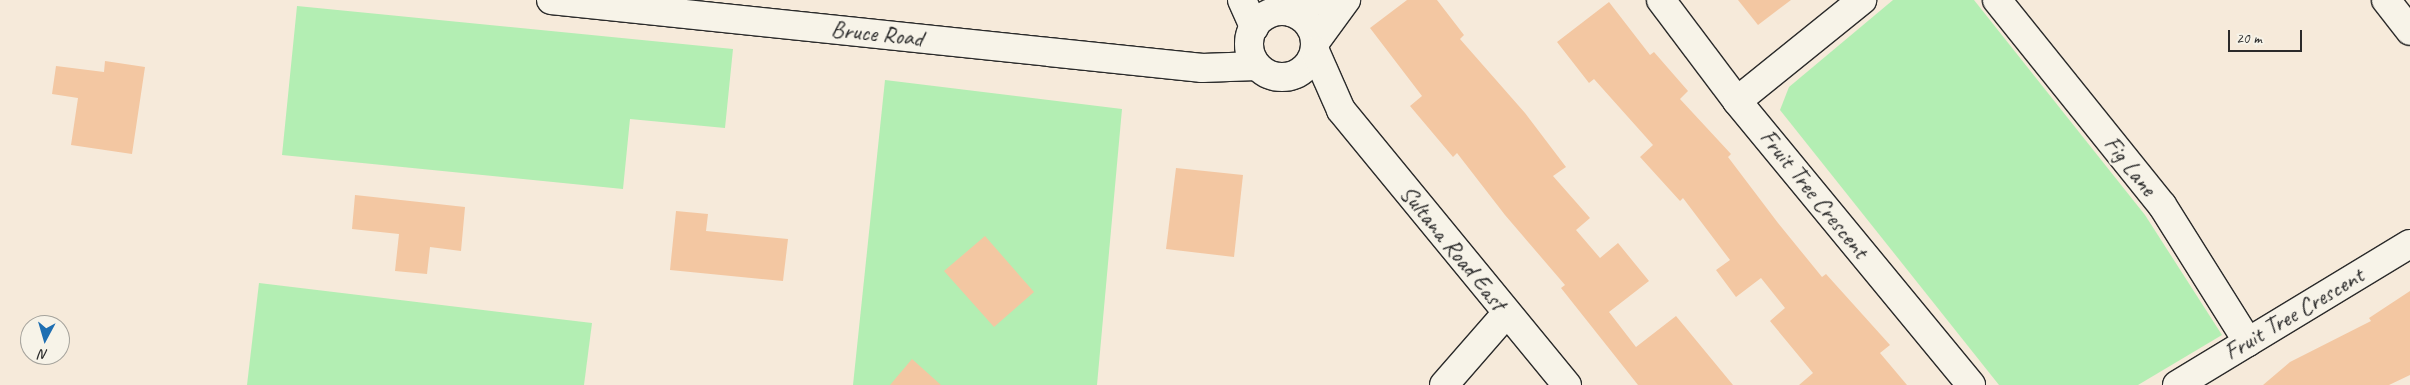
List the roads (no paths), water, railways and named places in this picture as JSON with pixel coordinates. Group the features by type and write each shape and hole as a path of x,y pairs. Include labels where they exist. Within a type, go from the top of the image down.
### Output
{"street":[{"name":"Bruce Road","path":"552,0 1202,68 1257,66"},
{"path":"1242,0 1252,32 1249,46 1257,66 1276,77 1287,77 1302,71 1315,46 1346,0"},
{"path":"1202,68 1252,32 1264,16 1280,8 1316,0"},
{"name":"Fruit Tree Crescent","path":"1661,0 1737,101 1971,385"},
{"path":"1737,101 1862,0"},
{"name":"Fig Lane","path":"1997,0 2162,205 2248,342"},
{"path":"2386,0 2410,31"},
{"path":"1280,8 1304,20 1313,32 1315,46"},
{"name":"Sultana Road East","path":"1315,46 1341,110 1506,314 1567,385"},
{"name":"Sultana Road East","path":"1287,77 1341,110"},
{"name":"Fruit Tree Crescent","path":"2177,385 2410,244"},
{"path":"1444,385 1506,314"}]}
